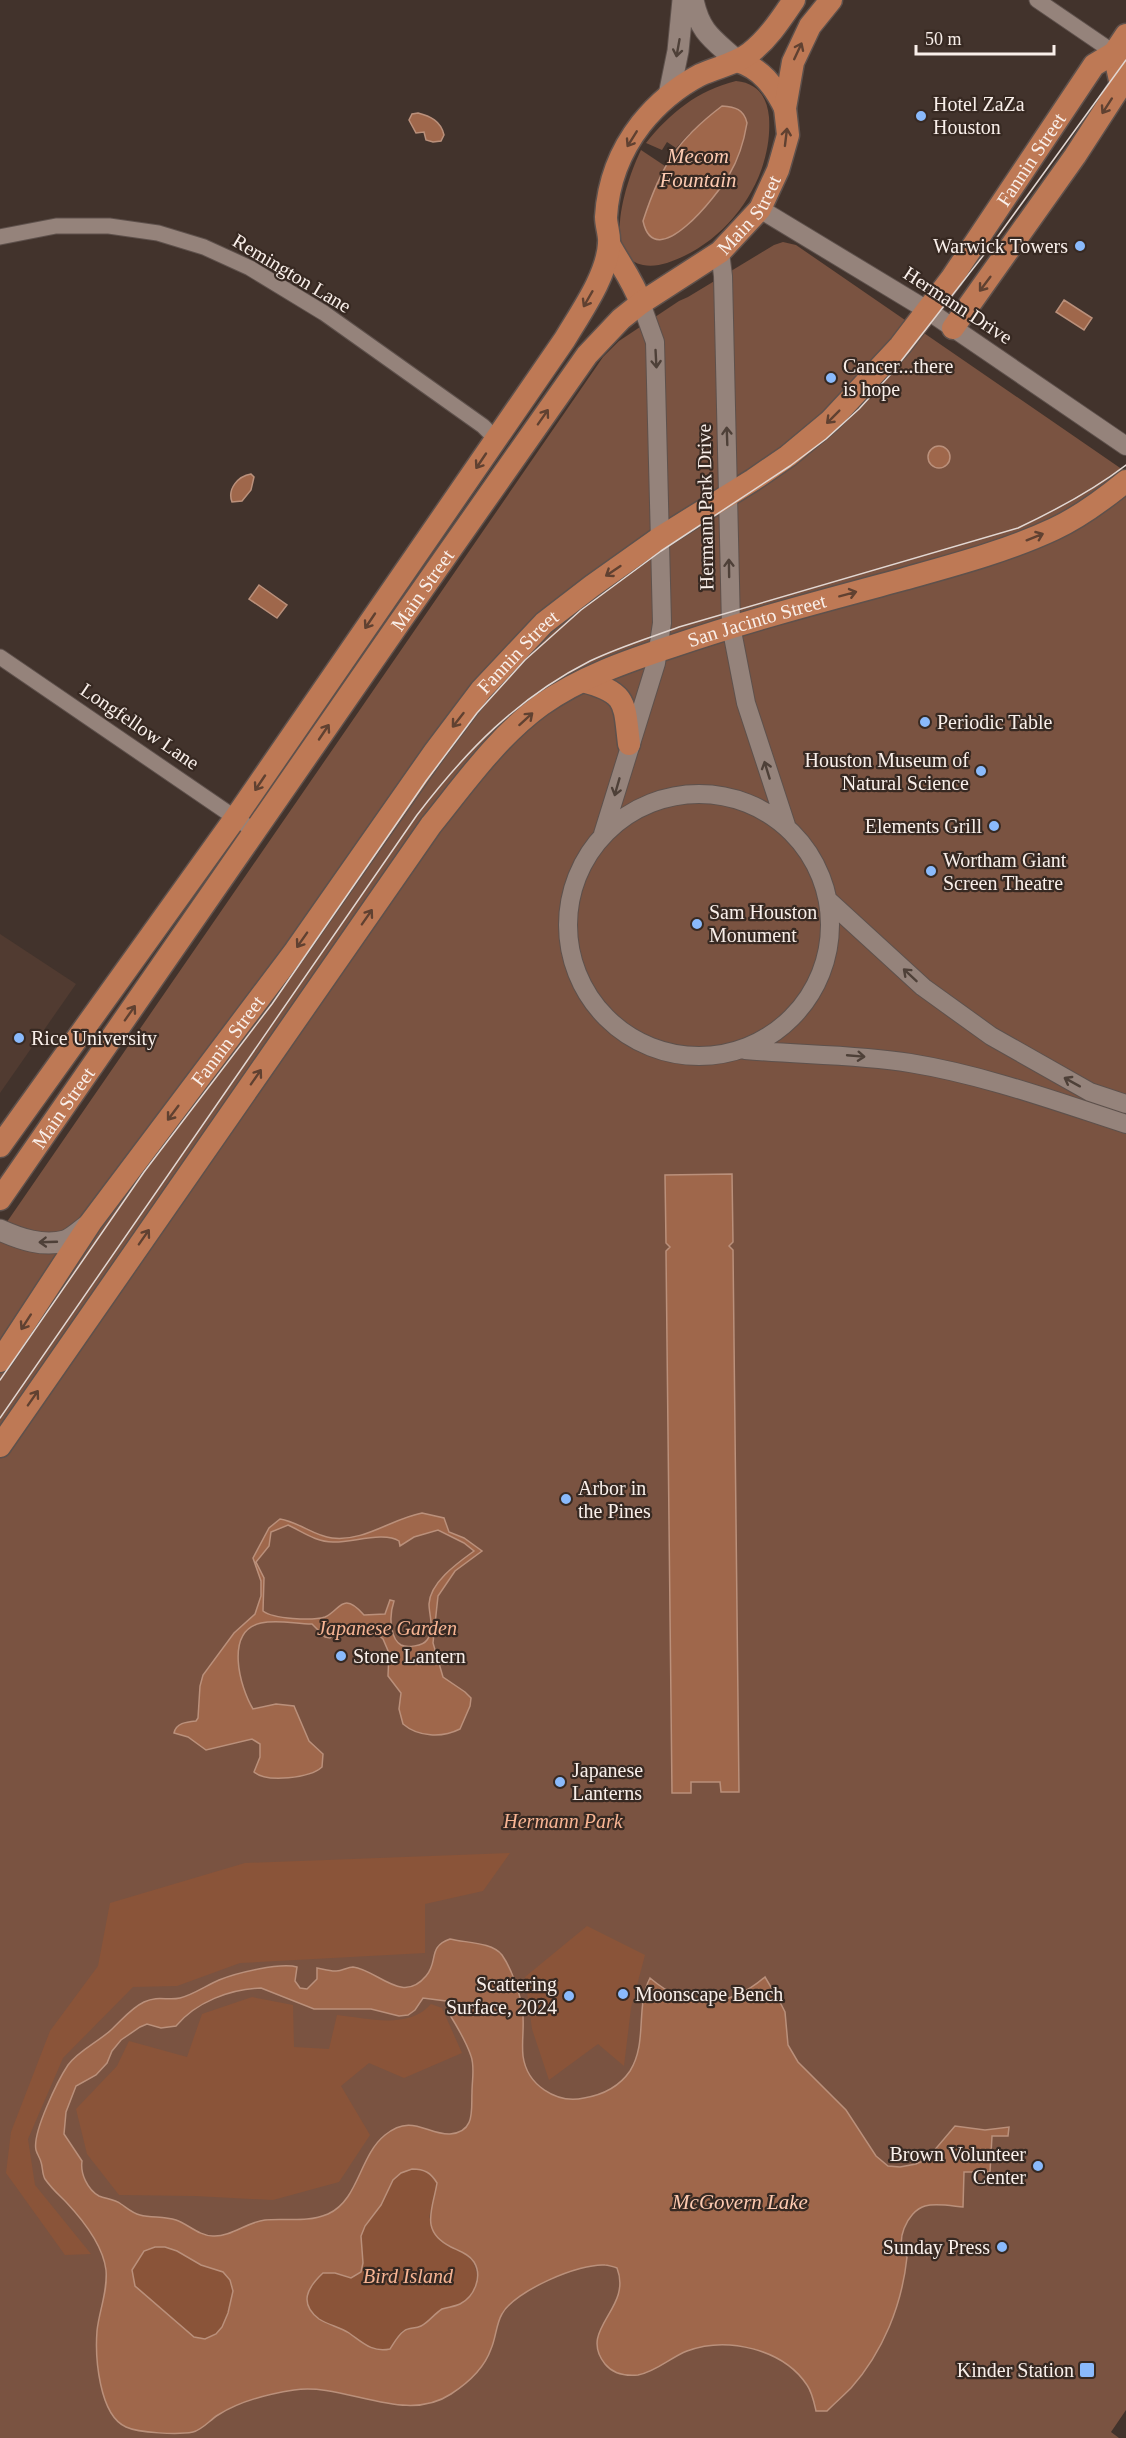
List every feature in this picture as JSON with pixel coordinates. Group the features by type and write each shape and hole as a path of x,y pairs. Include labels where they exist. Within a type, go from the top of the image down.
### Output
{"main road":[{"path":"669,95 678,51 683,0"},
{"path":"693,0 696,16 707,35 737,61 756,68 768,80 785,108"},
{"name":"Main Street","path":"0,1146 236,817 565,339 599,280 609,244 606,220 608,193 615,171 640,126 669,95 701,75 737,61 750,53 772,33 794,0"},
{"name":"Main Street","path":"0,1199 587,355 621,319 641,303 720,252 760,209 778,170 788,135 785,108 794,62 810,26 831,0"},
{"path":"953,328 1070,164 1121,85 1122,50"},
{"name":"Fannin Street","path":"0,1361 91,1222 295,951 435,750 481,690 544,623 591,586 661,537 788,456 830,421 900,346 951,279 1094,65 1122,50"},
{"path":"609,244 633,280 641,303"},
{"path":"633,280 644,286 661,288"},
{"name":"San Jacinto Street","path":"0,1446 431,825 491,750 540,706 606,668 659,650 731,626 1007,548 1056,528 1104,499 1126,481"},
{"path":"583,681 599,685 618,696 624,704 629,744"},
{"path":"0,1230 44,1244 67,1240 91,1222"}],"street":[{"path":"1037,0 1122,50"},
{"name":"Hermann Drive","path":"760,209 927,310 1126,446"},
{"name":"Remington Lane","path":"0,237 56,226 109,226 158,233 204,247 250,268 324,313 483,426 496,439"},
{"name":"Hermann Park Drive","path":"720,252 723,276 731,626 746,703 786,825"},
{"path":"603,834 659,650 662,623 655,342 641,303"},
{"name":"Longfellow Lane","path":"0,657 256,832"},
{"path":"743,1049 763,1041 796,1016 819,981 831,942 830,901 814,860 786,825 760,808 730,797 695,793 663,798 630,812 603,834 583,862 570,894 567,928 573,966 590,1000 616,1028 657,1050 698,1056 743,1049 853,1055 910,1063 979,1076 1126,1124"},
{"path":"830,901 923,987 991,1036 1090,1092 1126,1104"}],"shaded area":[{"name":"Rice University","path":"0,934 76,984 0,1093"}],"green space":[{"path":"736,81 750,85 760,92 766,103 769,117 769,139 764,160 757,180 746,200 718,233 682,257 653,266 643,265 630,258 622,247 621,213 630,177 641,150 665,166 657,182 681,229 704,206 723,182 738,155 747,123 690,133 676,148 667,142 662,150 646,143 675,112 686,104 722,85"},
{"name":"Hermann Park","path":"783,242 796,245 1126,472 1126,2410 1111,2432 1119,2438 0,2438 0,1232 603,357 619,341 679,301 774,245"},
{"path":"510,1853 483,1891 425,1904 425,1953 240,1963 177,1986 133,1987 63,2058 28,2139 35,2185 91,2254 65,2255 6,2173 11,2132 50,2031 98,1966 110,1903 245,1863"},
{"path":"587,1926 645,1955 631,2008 624,2066 598,2044 549,2080 532,2029 525,1977"},
{"path":"252,1997 293,2005 294,2047 329,2049 337,2015 374,2020 399,2020 422,2012 431,2004 442,2008 462,2053 404,2078 369,2063 341,2086 370,2135 339,2182 273,2200 119,2195 87,2154 76,2109 117,2066 129,2041 187,2057 202,2014"},
{"name":"Bird Island","path":"412,2169 427,2172 438,2183 429,2217 450,2246 462,2251 473,2262 477,2275 475,2290 469,2299 458,2305 442,2309 427,2323 401,2332 390,2349 378,2349 368,2346 345,2331 319,2319 309,2307 307,2295 323,2273 335,2273 363,2263 361,2236 365,2226 381,2205 393,2180 401,2173"},
{"path":"155,2247 177,2251 201,2265 223,2272 230,2280 233,2291 228,2313 216,2334 205,2339 194,2337 135,2286 132,2270 144,2251"}],"water":[{"name":"Mecom Fountain","path":"722,106 738,110 744,115 747,123 740,150 729,175 713,198 686,226 673,236 660,240 650,236 643,221 664,170 682,143"},
{"path":"418,113 438,123 444,135 441,141 426,140 424,132 416,133 409,120 412,114"},
{"path":"1064,300 1092,318 1084,330 1056,312"},
{"path":"939,446 947,449 950,457 947,465 939,468 931,465 928,457 931,449"},
{"path":"251,474 254,477 251,490 242,501 232,502 232,488 242,477"},
{"path":"259,585 287,605 277,618 249,599"},
{"path":"732,1174 733,1242 729,1246 733,1250 739,1792 721,1792 720,1782 691,1782 691,1793 672,1793 666,1251 670,1247 666,1243 665,1175"},
{"path":"422,1513 444,1518 449,1532 464,1538 482,1551 455,1571 438,1596 433,1643 443,1677 471,1698 460,1729 446,1734 430,1735 416,1732 403,1724 399,1709 401,1693 388,1676 389,1653 383,1639 369,1627 357,1625 343,1627 330,1638 325,1637 312,1624 274,1621 250,1628 242,1637 238,1661 244,1688 253,1709 276,1704 294,1706 309,1741 323,1754 322,1767 299,1776 268,1777 254,1772 260,1757 260,1744 252,1739 206,1750 188,1737 174,1733 179,1725 196,1721 203,1675 234,1633 255,1614 261,1596 261,1581 253,1558 269,1528 280,1519 325,1537 344,1538 355,1537","holes":["288,1525 327,1542 385,1537 399,1541 400,1546 414,1537 438,1530 464,1543 474,1551 446,1573 434,1588 429,1604 431,1627 427,1640 419,1645 407,1646 399,1644 394,1636 391,1626 394,1601 390,1600 385,1614 364,1615 357,1608 346,1603 325,1617 319,1618 284,1617 263,1611 264,1578 256,1562 269,1546 271,1532"]},
{"name":"McGovern Lake","path":"450,1939 478,1944 492,1948 502,1955 521,2001 523,2056 526,2066 530,2076 537,2084 553,2095 574,2099 591,2097 610,2089 626,2077 639,2048 643,2001 650,1978 678,1996 708,2002 737,1995 765,1977 785,2012 788,2045 798,2062 846,2110 876,2156 888,2166 900,2167 927,2159 955,2126 985,2130 1009,2127 1008,2136 992,2136 990,2172 964,2172 963,2207 925,2206 918,2209 908,2221 901,2244 907,2257 901,2293 889,2327 873,2359 862,2374 827,2411 816,2411 807,2385 784,2362 753,2349 719,2345 703,2347 687,2351 651,2371 638,2375 625,2375 612,2370 605,2364 598,2352 597,2340 618,2295 620,2282 617,2268 605,2265 565,2274 520,2296 502,2314 491,2349 480,2369 457,2390 433,2402 414,2405 394,2404 313,2389 294,2390 245,2402 218,2415 193,2432 140,2431 126,2427 117,2420 104,2398 98,2370 97,2331 106,2286 104,2261 85,2225 45,2179 41,2160 36,2150 42,2120 52,2094 68,2065 126,2015 149,2000 180,1998 227,1977 247,1971 280,1966 297,1967 295,1981 300,1988 307,1989 317,1979 317,1968 337,1971 353,1967 362,1969 390,1984 408,1987 417,1984 426,1976 438,1946","holes":["261,1988 314,2009 371,2009 399,2016 408,2015 415,2010 423,1998 446,2001 450,2008 450,2015 472,2060 471,2112 468,2124 464,2129 450,2134 411,2125 395,2129 376,2144 346,2199 328,2214 304,2219 258,2221 220,2236 203,2234 172,2219 137,2214 118,2202 95,2193 88,2186 82,2161 64,2134 66,2112 76,2086 96,2075 107,2063 112,2051 121,2040 140,2027 147,2024 161,2028 176,2026 193,2010 214,1998 237,1991","412,2169 421,2170 430,2174 435,2180 437,2183 431,2210 431,2227 441,2241 472,2259 478,2274 476,2286 465,2301 442,2309 421,2326 406,2330 390,2349 384,2350 368,2346 345,2331 319,2319 309,2307 307,2295 323,2273 335,2273 351,2278 361,2272 363,2263 361,2236 365,2226 381,2205 393,2180 401,2173","155,2247 177,2251 201,2265 223,2272 230,2280 233,2291 228,2313 216,2334 205,2339 194,2337 135,2286 132,2270 144,2251"]}],"tram line":[{"path":"0,1380 144,1172 272,1004 426,781 477,713 525,660 581,610 661,551 790,466 826,439 859,409 891,374 993,243 1126,60"},
{"path":"0,1418 417,815 454,769 516,709 590,661 634,643 679,627 1018,528 1074,500 1126,465"}],"place":[{"name":"Hotel ZaZa Houston","path":"921,116"},
{"name":"Warwick Towers","path":"1080,246"},
{"name":"Cancer...there is hope","path":"831,378"},
{"name":"Periodic Table","path":"925,722"},
{"name":"Houston Museum of Natural Science","path":"981,771"},
{"name":"Elements Grill","path":"994,826"},
{"name":"Wortham Giant Screen Theatre","path":"931,871"},
{"name":"Sam Houston Monument","path":"697,924"},
{"name":"Rice University","path":"19,1038"},
{"name":"Arbor in the Pines","path":"566,1499"},
{"name":"Stone Lantern","path":"341,1656"},
{"name":"Japanese Lanterns","path":"560,1782"},
{"name":"Moonscape Bench","path":"623,1994"},
{"name":"Scattering Surface, 2024","path":"569,1996"},
{"name":"Brown Volunteer Center","path":"1038,2166"},
{"name":"Sunday Press","path":"1002,2247"},
{"name":"Kinder Station","path":"1087,2370"}],"park label":[{"name":"Japanese Garden","path":"387,1628"}]}
